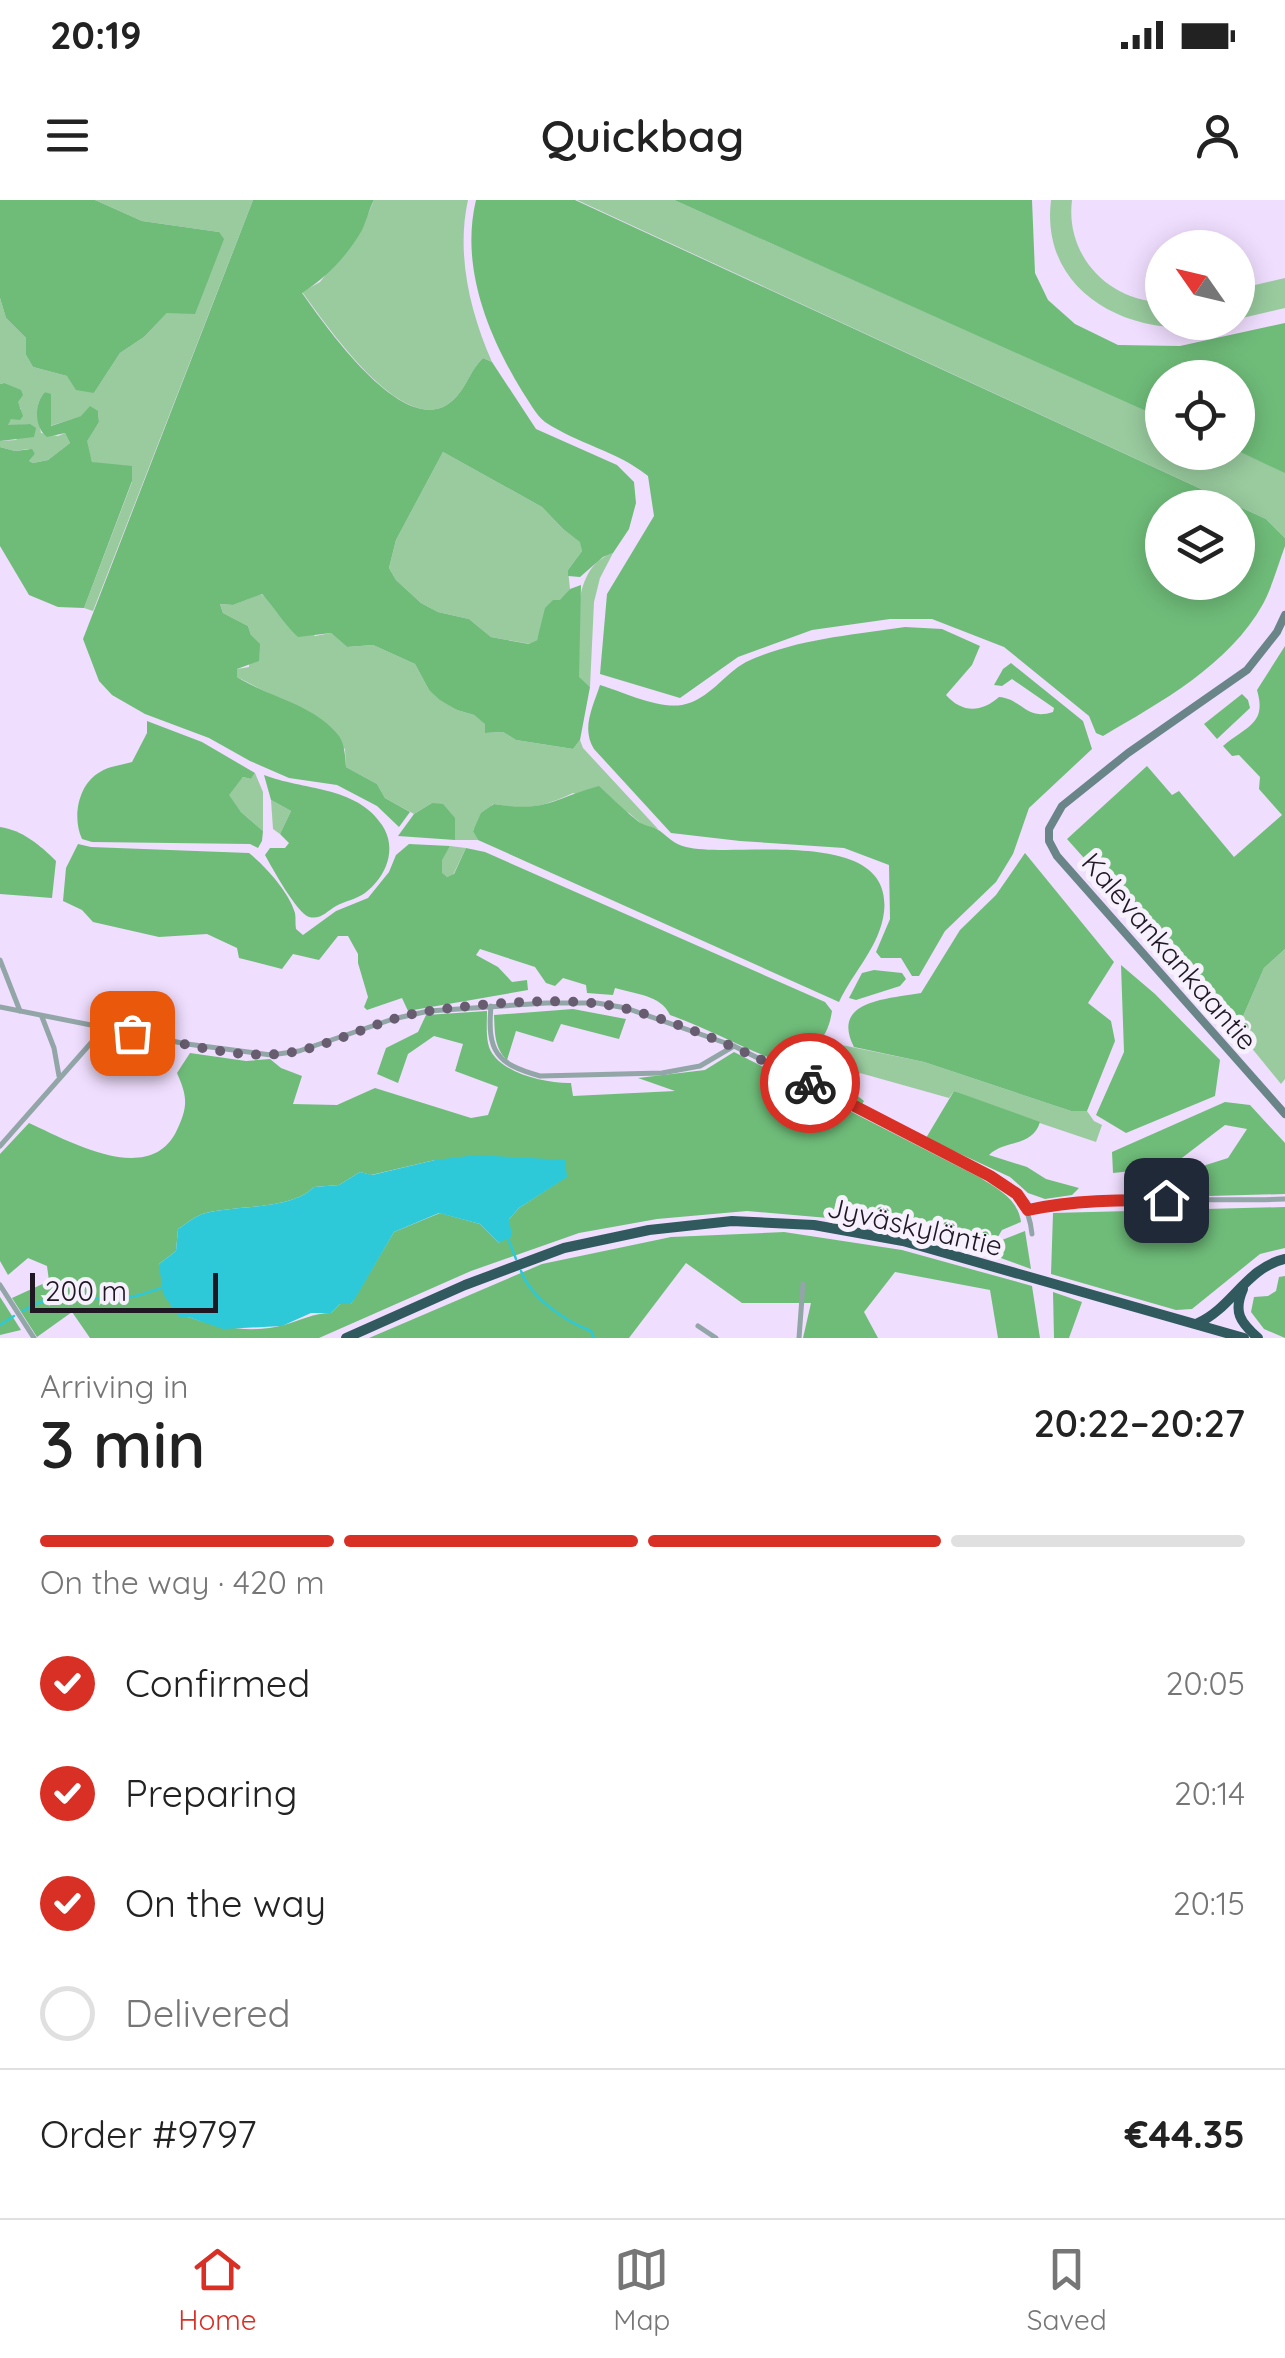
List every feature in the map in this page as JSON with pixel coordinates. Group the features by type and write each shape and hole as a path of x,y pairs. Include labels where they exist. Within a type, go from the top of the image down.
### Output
{"highway":[{"name":"Jyväskyläntie","path":"346,1338 466,1285 564,1248 649,1230 732,1221 814,1224 903,1241 1244,1338"},
{"path":"1197,1324 1217,1312 1259,1270 1285,1259"},
{"path":"1245,1284 1238,1300 1238,1317 1258,1338"}],"street":[{"name":"Kalevankankaantie","path":"1285,615 1247,670 1108,768 1062,806 1048,830 1057,856 1285,1114"},
{"path":"0,960 20,1011"},
{"path":"0,1007 243,1054 271,1055 299,1051 392,1019 429,1011 546,1002 612,1006 734,1046 990,1176 1017,1194 1028,1210 1032,1234"},
{"path":"491,1006 490,1043 496,1055 522,1071 540,1076 662,1073 700,1066 734,1046"},
{"path":"42,1016 60,1076"},
{"path":"0,1146 105,1027"},
{"path":"1028,1210 1111,1200 1285,1199"},
{"path":"798,1338 803,1284"},
{"path":"0,1285 34,1338"},
{"path":"698,1326 716,1338"}],"green space":[{"path":"0,200 95,200 142,221 219,232 224,239 195,314 167,313 144,337 120,353 94,393 76,390 67,376 33,367 26,355 26,338 6,318 0,298"},
{"path":"95,200 253,200 93,611 84,608 132,482 92,462 86,441 99,422 98,411 50,426 50,395 45,392 38,406 41,433 65,433 70,443 48,460 33,463 29,461 35,454 28,449 0,447 0,441 16,440 30,424 7,423 21,409 4,383 0,384 0,298 6,318 26,338 26,355 33,367 67,376 94,393 120,353 144,337 167,313 219,232 142,221"},
{"path":"253,200 374,200 350,248 328,273 302,293 327,328 385,390 426,410 445,406 457,396 483,358 492,362 536,429 617,465 634,482 636,503 629,529 613,553 580,577 568,576 582,551 580,542 542,507 443,452 396,540 389,568 421,603 438,612 469,619 491,637 529,644 537,640 545,608 581,585 579,677 590,687 580,740 573,749 516,740 503,732 485,733 485,724 474,715 457,710 429,690 415,664 373,645 347,647 331,633 298,637 262,594 233,605 220,604 223,613 248,626 260,644 259,661 237,669 237,677 305,709 329,725 342,743 346,767 377,784 385,798 410,812 399,827 377,806 337,785 289,778 209,738 145,714 112,695 99,681 83,639"},
{"path":"374,200 468,200 464,241 467,282 492,362 483,358 457,396 445,406 426,410 385,389 345,349 302,292 320,282 362,228"},
{"path":"476,200 575,200 1145,463 1145,470 1160,470 1203,490 1145,490 1145,600 1255,600 1255,514 1266,519 1285,538 1285,546 1266,597 1249,626 1213,664 1103,736 1096,733 1089,716 1004,647 932,619 890,619 812,630 738,657 680,698 600,674 607,594 654,516 648,476 558,430 535,411 488,324 472,250"},
{"path":"577,200 674,200 1145,409 1145,463"},
{"path":"674,200 1032,200 1035,273 1048,300 1075,324 1118,345 1180,346 1207,340 1255,340 1255,330 1285,323 1285,473 1255,459 1255,360 1145,360 1145,410"},
{"path":"1051,200 1072,200 1072,220 1083,256 1108,284 1145,300 1145,322 1102,306 1079,288 1061,264 1052,235"},
{"path":"1285,278 1285,308 1255,315 1255,285"},
{"path":"0,384 21,390 23,395 18,402 23,416 20,420 11,419 8,425 30,424 36,428 34,437 0,441"},
{"path":"45,392 51,394 51,426 81,416 90,406 98,411 99,422 87,441 92,462 132,466 132,481 84,608 58,607 29,595 0,546 0,447 15,451 32,449 35,454 29,461 33,463 48,460 70,443 65,433 47,437 40,427 37,408"},
{"path":"443,452 542,507 581,542 582,551 568,570 570,589 541,628 537,640 530,644 491,637 469,619 438,612 421,603 389,568 396,540"},
{"path":"1255,459 1285,472 1285,538 1255,514 1255,490 1203,490 1160,470 1255,470"},
{"path":"613,553 600,578 594,602 590,687 579,678 582,589 598,561"},
{"path":"261,594 315,636 331,633 347,647 373,645 415,664 429,690 486,724 485,733 503,732 516,740 573,749 580,740 583,748 658,829 644,826 629,813 573,793 534,806 493,804 473,830 478,840 455,840 455,819 432,803 414,814 385,798 377,784 346,767 345,749 278,698 237,677 237,669 249,667 251,635 248,626 223,613 220,604 233,605"},
{"path":"905,627 942,629 980,646 972,665 946,695 958,705 979,708 999,697 1036,714 1053,712 1054,708 1012,679 1002,686 994,685 1011,663 1083,721 1092,749 1029,808 1013,854 996,882 945,931 919,976 912,976 901,958 881,958 876,952 890,919 889,865 844,848 671,833 594,749 588,733 600,685 652,702 682,705 700,698 738,667 765,654 824,639"},
{"path":"1285,646 1285,949 1264,968 1237,1030 1067,839 1147,766 1172,795 1179,791 1234,857 1282,815 1259,789 1260,777 1239,755 1232,756 1223,746 1257,717 1257,690"},
{"path":"1242,694 1250,708 1217,739 1204,724"},
{"path":"147,721 202,742 255,773 251,779 243,777 229,795 263,831 258,848 250,844 82,839 77,821 86,785 104,770 132,762 147,733"},
{"path":"255,773 263,792 263,831 228,795 243,777 251,779"},
{"path":"264,775 344,796 371,812 382,825 389,844 387,862 384,871 362,895 313,918 298,907 265,855 270,848 285,848 289,843 280,834 291,811 271,800"},
{"path":"599,786 639,822 658,829 682,846 806,851 838,856 864,866 880,884 884,912 872,948 839,1002 478,840 473,831 481,813 494,804 537,806"},
{"path":"271,800 291,811 280,834 273,829"},
{"path":"432,803 443,804 455,818 455,840 398,836 414,814"},
{"path":"0,827 30,839 56,861 52,898 0,894"},
{"path":"78,844 249,853 282,888 295,913 296,929 303,935 336,911 368,898 389,872 396,855 409,844 450,846 442,860 442,873 447,877 454,874 466,848 485,852 825,1002 832,1011 830,1021 815,1045 807,1039 796,1042 787,1064 670,1015 647,996 615,988 613,995 587,993 586,985 563,978 555,986 546,983 535,967 480,949 476,955 498,967 512,982 527,980 528,990 408,1011 402,998 367,1010 364,1007 368,997 358,954 348,936 338,936 319,960 293,954 282,969 239,958 237,948 207,934 159,937 93,922 82,910 63,901 66,868"},
{"path":"450,846 466,848 453,875 447,877 442,874 441,860"},
{"path":"1025,853 1114,962 1088,1003 1111,1021 1115,1041 1087,1111 1071,1111 924,1062 854,1047 849,1031 850,1020 866,1005 921,993 960,930 996,895"},
{"path":"1285,949 1285,1079 1281,1084 1237,1030 1264,968"},
{"path":"1121,965 1220,1060 1215,1096 1126,1133 1096,1115 1124,1052"},
{"path":"862,973 902,973 906,979 900,986 856,1000 849,998"},
{"path":"573,1009 626,1019 619,1039 561,1024 553,1042 516,1031 507,1060 500,1050 494,1015"},
{"path":"487,1011 488,1043 500,1062 535,1078 571,1083 573,1096 675,1091 638,1078 705,1070 734,1052 979,1177 1011,1201 1021,1222 1002,1230 989,1252 828,1218 747,1211 657,1219 579,1233 471,1271 319,1338 90,1338 72,1312 37,1337 12,1298 49,1281 47,1266 28,1258 8,1275 0,1261 0,1154 29,1123 106,1155 147,1156 163,1148 180,1123 185,1102 177,1073 190,1053 246,1061 270,1059 302,1076 293,1104 337,1105 375,1088 471,1118 488,1115 498,1087 455,1071 463,1044 434,1036 408,1054 398,1083 377,1074 386,1048 418,1032 426,1015","holes":["435,1160 566,1177 519,1208 509,1219 507,1236 499,1243 480,1224 440,1213 394,1232 351,1304 340,1304 331,1313 272,1328 236,1328 188,1317 159,1264 176,1251 178,1229 199,1216 292,1200 314,1187 339,1185 360,1172 371,1175"]},
{"path":"832,1043 924,1062 1071,1111 1087,1111 1102,1125 1096,1142 954,1091 949,1098 860,1073 854,1083 844,1074 816,1066"},
{"path":"816,1066 844,1074 854,1083 850,1090 864,1101 861,1106 812,1078 809,1071"},
{"path":"954,1091 1040,1122 1031,1136 989,1155 1079,1188 1072,1195 1045,1199 1028,1193 1010,1177 926,1138"},
{"path":"1225,1102 1250,1105 1285,1143 1285,1194 1172,1197 1124,1191 1228,1158 1247,1129 1225,1125 1170,1167 1113,1173 1112,1152"},
{"path":"1285,1207 1285,1248 1260,1254 1192,1309 1176,1310 1051,1274 1053,1213"},
{"path":"1025,1231 1031,1269 998,1257 1002,1240"},
{"path":"784,1232 902,1250 1032,1286 1040,1338 998,1338 990,1290 895,1272 864,1312 878,1338 803,1338 811,1303 742,1303 686,1263 629,1338 369,1338 542,1264 671,1237"},
{"path":"1285,1276 1285,1338 1264,1329 1251,1312 1254,1297 1276,1291 1279,1277"},
{"path":"1053,1292 1082,1302 1069,1338 1054,1338"},
{"path":"0,1297 2,1300 21,1330 0,1335"}],"water":[{"path":"477,1155 565,1160 567,1177 519,1208 509,1219 512,1236 499,1243 480,1224 439,1213 394,1232 351,1304 340,1304 331,1313 311,1313 282,1326 223,1329 180,1318 163,1294 159,1264 176,1251 178,1229 199,1216 292,1200 314,1187 339,1185 360,1172 372,1175"}],"waterway":[{"path":"507,1236 516,1259"},
{"path":"521,1271 541,1299 560,1315 591,1331 594,1338"},
{"path":"23,1311 57,1298 121,1299 161,1288"},
{"path":"0,1325 14,1316"}],"way so far":[{"path":"132,1033 243,1054 271,1055 299,1051 392,1019 429,1011 546,1002 598,1004 626,1008 709,1036 810,1083"}],"route":[{"path":"810,1083 990,1176 1017,1194 1028,1210 1055,1204 1166,1200"}]}
